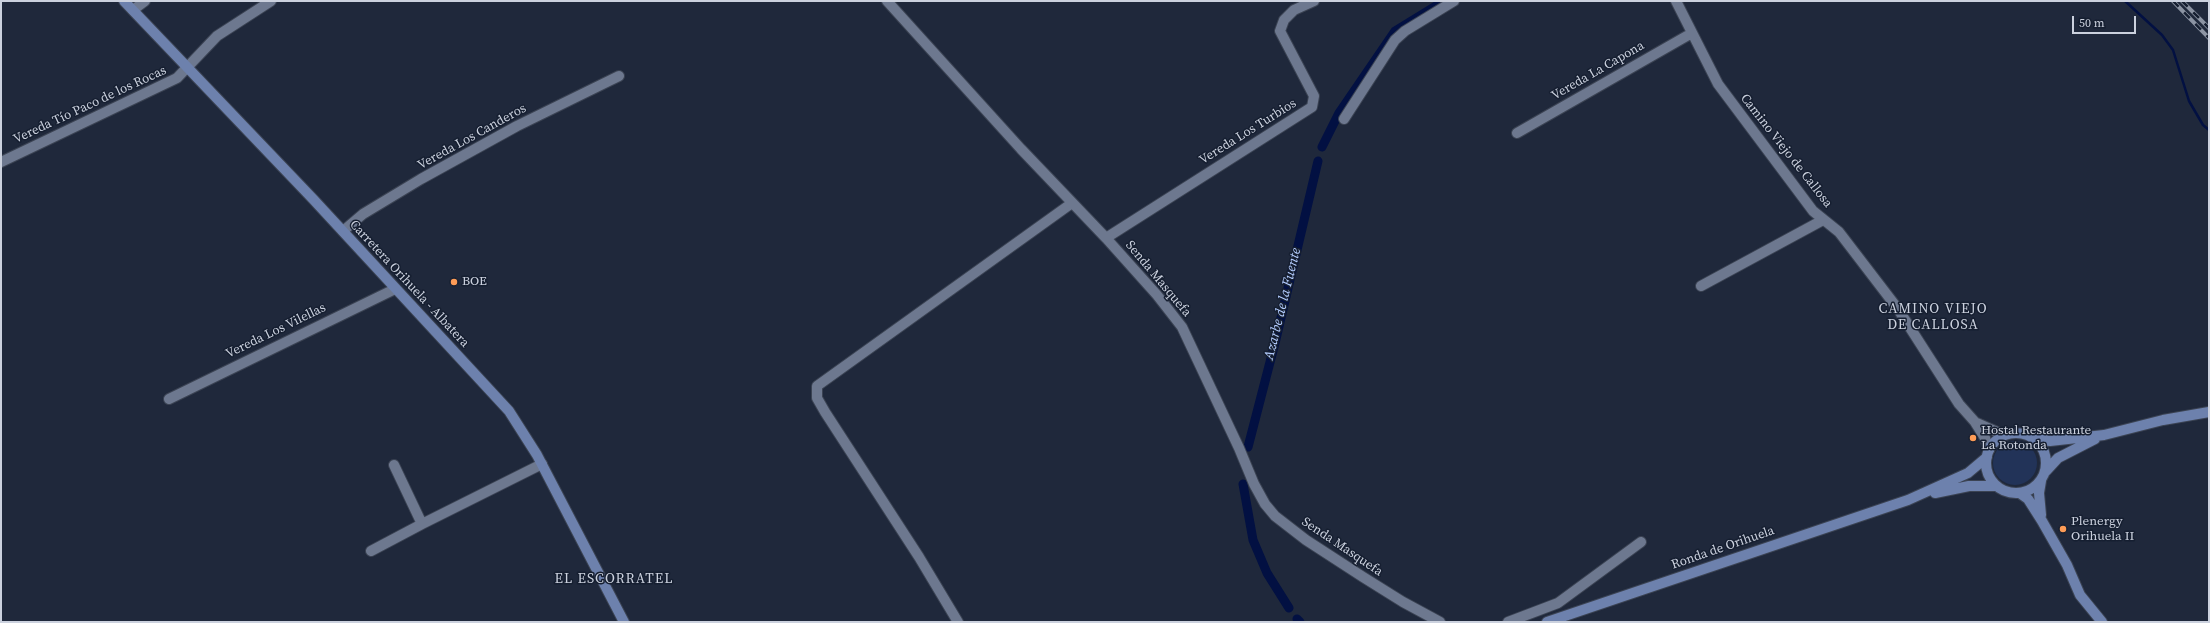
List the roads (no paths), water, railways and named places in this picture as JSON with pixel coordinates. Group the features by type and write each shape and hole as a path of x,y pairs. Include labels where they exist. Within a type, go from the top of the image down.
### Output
{"main road":[{"name":"Carretera Orihuela - Albatera","path":"124,1 343,231 509,411 542,464 624,622"},
{"path":"2004,435 2014,433 2050,441 2104,435 2163,420 2209,412"},
{"name":"Ronda de Orihuela","path":"1547,622 1908,500 1968,473 1988,453 1993,444 2004,435"},
{"path":"2021,494 2030,490 2044,476 2058,458 2104,435"},
{"path":"2032,438 2044,452 2044,476 2039,493 2042,521"},
{"path":"1988,453 1987,473 1996,486"},
{"name":"Ronda de Orihuela","path":"1908,500 1969,486 1986,485 1996,486 2004,491 2021,494"},
{"path":"2021,494 2028,499 2042,521 2067,565 2080,595 2102,622"}],"street":[{"path":"133,10 145,1"},
{"name":"Vereda Tío Paco de los Rocas","path":"1,162 177,78 218,36 271,1"},
{"name":"Senda Masquefa","path":"887,1 1021,149 1106,238 1157,295 1182,327 1239,448 1254,484 1265,504 1275,516 1306,540 1363,577 1403,602 1440,622"},
{"name":"Vereda Los Turbios","path":"1106,238 1312,107 1314,96 1280,31 1284,20 1294,10 1314,1"},
{"path":"1344,119 1395,40 1411,27 1454,1"},
{"name":"Camino Viejo de Callosa","path":"1676,1 1718,84 1808,205 1823,220 1839,232 1898,309 1955,398 1975,422"},
{"name":"Vereda La Capona","path":"1516,133 1692,33"},
{"name":"Vereda Los Canderos","path":"343,231 364,214 421,179 517,126 619,76"},
{"path":"958,622 919,557 825,412 817,398 817,386 1072,203"},
{"path":"1701,286 1823,220"},
{"name":"Vereda Los Vilellas","path":"169,399 395,289"},
{"path":"1975,422 1987,429 2004,435"},
{"path":"1975,422 1985,438 1988,453"},
{"path":"394,464 422,524"},
{"path":"370,551 542,464"},
{"path":"1508,622 1558,603 1641,542"}],"waterway":[{"path":"2125,1 2162,35 2173,50 2189,101 2203,125 2209,130"},
{"name":"Azarbe de la Fuente","path":"1322,147 1339,113 1395,31 1439,4"},
{"name":"Azarbe de la Fuente","path":"1248,447 1276,339 1318,161"},
{"name":"Azarbe de la Fuente","path":"1243,484 1253,540 1267,573 1289,608"},
{"name":"Azarbe de la Fuente","path":"1297,619 1300,622"}],"railway":[{"path":"2173,1 2209,38"},
{"path":"2182,1 2209,28"}],"place":[{"name":"BOE","path":"454,282"},
{"name":"Hostal Restaurante La Rotonda","path":"1973,438"},
{"name":"Plenergy Orihuela II","path":"2063,529"}],"district":[{"name":"CAMINO VIEJO DE CALLOSA","path":"1933,318"},
{"name":"EL ESCORRATEL","path":"614,579"}]}
